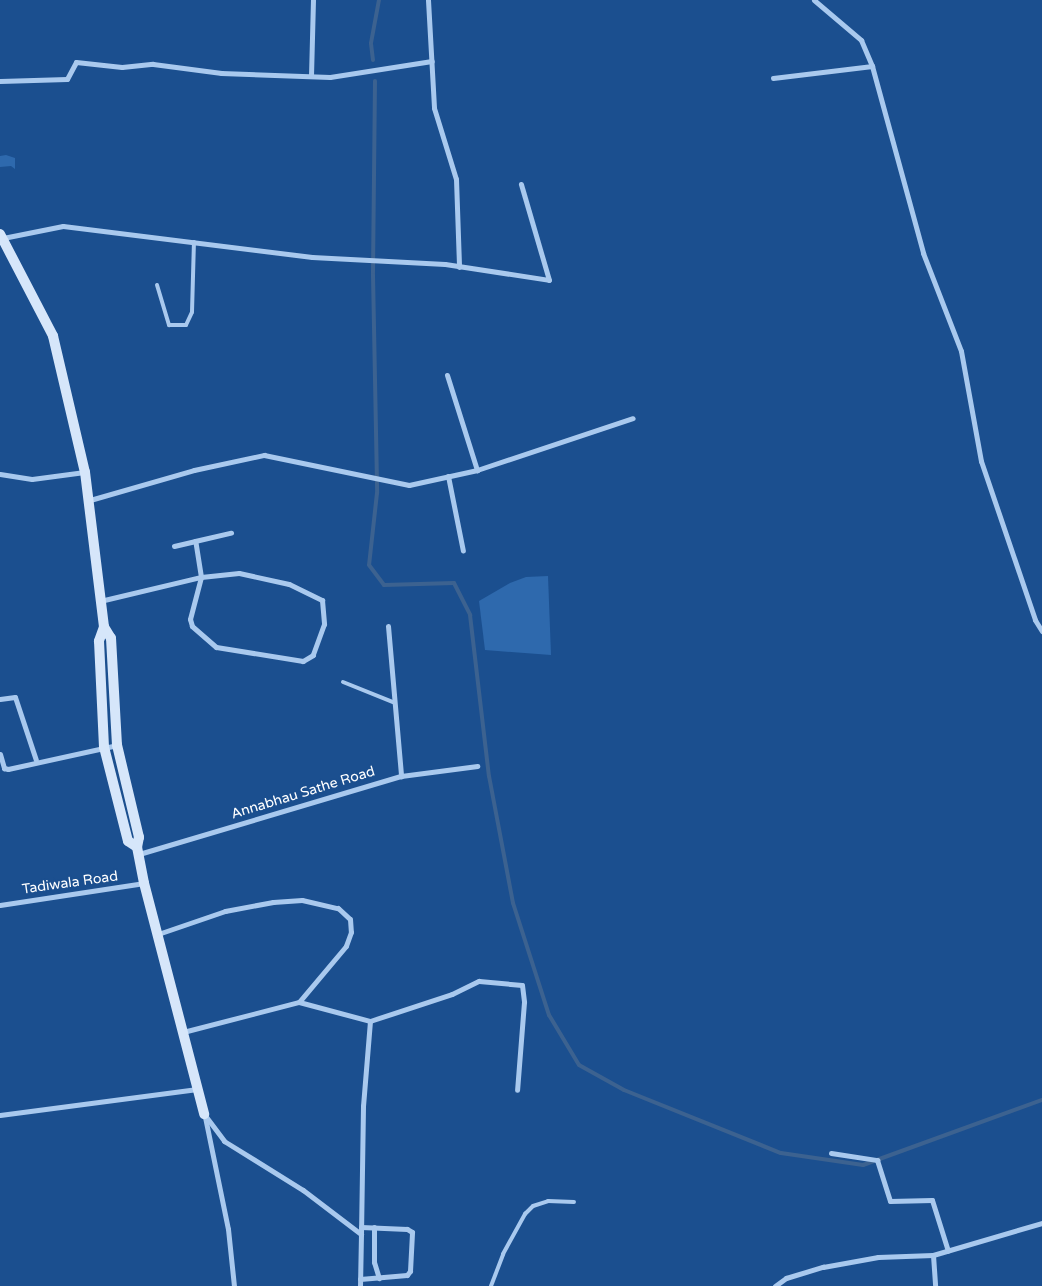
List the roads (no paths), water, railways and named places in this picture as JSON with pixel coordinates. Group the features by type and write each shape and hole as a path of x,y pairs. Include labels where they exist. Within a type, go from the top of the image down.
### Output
{"street":[{"path":"311,76 313,0"},
{"path":"428,0 434,108 456,178 459,267"},
{"path":"814,0 860,40 872,66 923,253 961,351 981,461 1032,614 1042,631"},
{"path":"0,81 67,79 76,62 122,66 153,64 221,73 330,76 432,61"},
{"path":"773,78 872,66"},
{"path":"234,1286 228,1228 204,1114 144,883 138,851 139,837 117,746 111,638 104,627 90,500 85,472 53,336 2,236 63,226 367,260 459,267 549,280 521,184"},
{"path":"447,375 477,470"},
{"path":"90,500 194,470 264,455 410,485 477,470 634,418"},
{"path":"0,474 32,479 85,472"},
{"path":"448,476 463,551"},
{"path":"174,546 231,533"},
{"path":"100,601 201,576 239,573 289,584 322,600 324,624 313,655 303,661 216,648 192,626 190,619 201,576 195,541"},
{"path":"386,626 401,776"},
{"path":"104,627 99,641 104,747 128,841 138,851"},
{"path":"102,690 115,689"},
{"path":"0,699 15,697 36,760"},
{"path":"0,754 4,768 8,769 36,760 117,746"},
{"name":"Annabhau Sathe Road","path":"138,851 401,776 477,766"},
{"path":"114,785 125,782"},
{"name":"Tadiwala Road","path":"0,905 144,883"},
{"path":"158,934 225,911 273,902 302,900 338,908 350,919 351,932 346,946 299,1002"},
{"path":"183,1032 299,1002 370,1021 452,994 479,981 522,985 524,1002 517,1090"},
{"path":"360,1286 363,1106 370,1021"},
{"path":"0,1115 197,1090"},
{"path":"204,1114 224,1141 303,1190 362,1234"},
{"path":"831,1153 876,1160 890,1200 932,1200 948,1251"},
{"path":"775,1286 786,1278 823,1267 878,1257 933,1255 1042,1223"},
{"path":"360,1279 406,1275 410,1271 412,1232 407,1228 362,1227"},
{"path":"374,1227 374,1262 379,1278"},
{"path":"933,1255 935,1286"}],"lane":[{"path":"158,285 168,325 186,325 192,312 194,242"},
{"path":"343,682 395,703"},
{"path":"491,1286 503,1254 529,1210 548,1201 574,1202"}],"waterway":[{"path":"373,60 371,43 379,0"},
{"path":"375,81 373,275 377,493 369,565 384,585 454,583 470,615 489,776 513,903 549,1015 579,1065 624,1090 781,1153 863,1165 1042,1100"}]}
